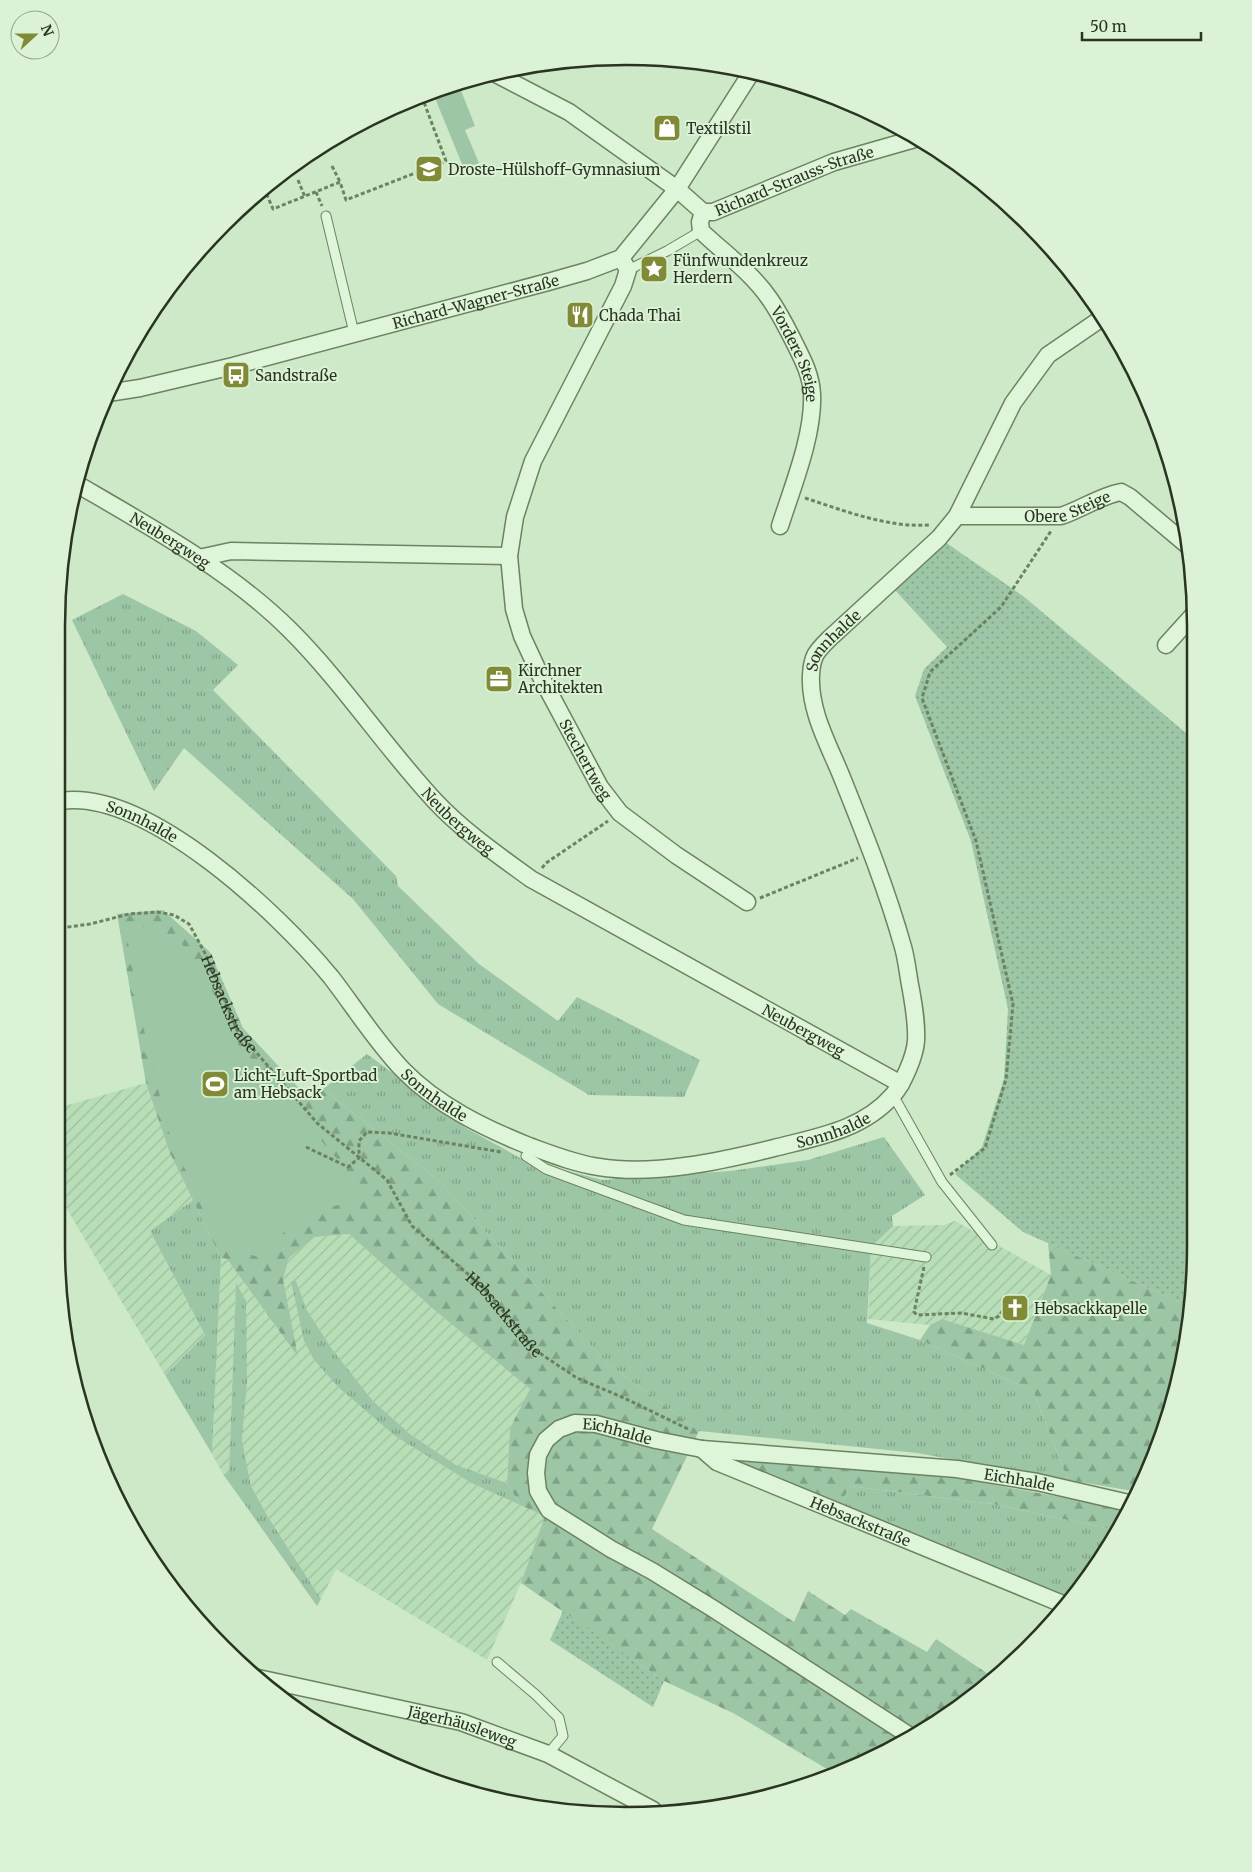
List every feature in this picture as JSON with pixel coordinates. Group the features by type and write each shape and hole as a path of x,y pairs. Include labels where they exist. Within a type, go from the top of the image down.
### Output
{"street":[{"name":"Richard-Strauss-Straße","path":"505,79 569,112 676,189 703,212 713,212 834,162 908,141"},
{"path":"625,264 747,79"},
{"path":"701,231 700,222 703,212"},
{"name":"Vordere Steige","path":"701,231 745,271 768,296 808,371 812,395 810,423 801,462 780,526"},
{"name":"Richard-Wagner-Straße","path":"117,392 224,368 587,271 625,264"},
{"name":"Stechertweg","path":"625,264 623,286 532,461 515,516 509,556 514,609 532,660 600,787 620,813 676,855 748,902"},
{"name":"Sonnhalde","path":"65,801 89,801 112,806 151,824 194,850 240,884 284,925 324,970 375,1038 405,1072 442,1101 465,1116 529,1146 597,1167 652,1170 746,1155 836,1132 859,1122 880,1108 897,1090 916,1046 916,1023 904,949 872,853 814,710 811,677 814,654 939,538 957,516 1013,403 1048,356 1097,322"},
{"name":"Neubergweg","path":"83,488 199,558 259,603 289,629 314,655 436,802 477,840 532,880 897,1090"},
{"name":"Obere Steige","path":"957,516 1062,516 1078,511 1106,495 1121,492 1130,497 1180,539"},
{"path":"199,558 231,551 509,556"},
{"path":"1166,645 1187,622"},
{"name":"Eichhalde","path":"905,1733 712,1608 549,1510 538,1491 536,1473 538,1456 546,1440 559,1430 575,1423 596,1424 656,1440 702,1449 957,1469 1037,1482 1125,1502"},
{"name":"Hebsackstraße","path":"702,1449 717,1462 1059,1602"},
{"name":"Jägerhäusleweg","path":"272,1681 461,1722 548,1754 646,1806"}],"lane":[{"path":"326,216 354,333"},
{"path":"625,264 666,251 701,231"},
{"path":"897,1090 942,1182 992,1245"},
{"path":"526,1156 546,1169 684,1220 926,1257"},
{"path":"497,1662 536,1695 559,1718 563,1736 548,1754"}],"path":[{"path":"332,166 346,200 446,161 424,103"},
{"path":"298,180 305,197"},
{"path":"267,195 273,209 340,182"},
{"path":"790,494 878,520 900,524 929,525"},
{"path":"942,1182 985,1148 1006,1079 1013,1004 976,841 922,698 930,672 1001,607 1062,516"},
{"path":"532,880 546,863 620,813"},
{"path":"748,902 860,858"},
{"name":"Hebsackstraße","path":"65,927 90,924 129,914 157,912 174,915 188,924 206,955 237,1030 317,1123 387,1180 412,1226 483,1287 535,1350 578,1378 694,1432 702,1449"},
{"path":"306,1147 348,1167 359,1158 359,1141 367,1132 389,1133 501,1152"},
{"path":"923,1270 914,1312 917,1315 961,1313 994,1319 999,1316 1008,1303"}],"green space":[{"path":"461,90 475,126 465,130 479,163 464,169 435,99"},
{"path":"945,542 1023,596 1187,732 1187,1246 1184,1304 1023,1232 955,1174 982,1147 1004,1079 1008,1009 971,841 915,696 924,669 947,647 895,590"},
{"path":"123,594 196,631 238,665 213,690 396,876 398,886 479,964 558,1021 577,997 700,1060 684,1097 589,1095 438,1004 353,899 184,748 154,791 72,620"},
{"path":"163,910 210,952 243,1028 310,1100 323,1089 439,1181 607,1363 699,1431 652,1529 794,1622 808,1591 845,1615 851,1609 927,1652 936,1639 988,1674 968,1691 906,1732 874,1749 827,1769 735,1714 664,1681 521,1583 545,1516 520,1505 507,1483 510,1428 530,1389 432,1308 349,1234 315,1237 289,1258 283,1279 298,1357 227,1259 221,1258 169,1151 146,1083 117,914"},
{"name":"Licht-Luft-Sportbad am Hebsack","path":"154,926 183,945 206,976 232,1037 369,1196 321,1210 283,1233 265,1259 218,1244 168,1130 140,1013 126,930"},
{"path":"367,1054 466,1128 522,1159 602,1180 730,1171 808,1160 884,1137 925,1195 892,1216 893,1226 871,1247 867,1323 920,1340 1033,1391 1068,1480 917,1453 699,1431 607,1363 439,1181 323,1089"},
{"path":"146,1083 169,1151 193,1200 150,1231 205,1335 165,1375 65,1206 65,1106"},
{"path":"193,1200 221,1258 212,1454 165,1375 205,1335 150,1231"},
{"path":"955,1221 1051,1275 1024,1345 942,1319 930,1325 868,1319 871,1247 893,1226 944,1225"},
{"path":"349,1234 432,1308 530,1389 510,1428 507,1483 456,1465 410,1434 373,1401 332,1349 307,1310 296,1281 314,1360 338,1387 395,1436 471,1483 545,1516 521,1583 487,1660 336,1569 321,1599 268,1517 251,1486 242,1440 247,1383 236,1284 229,1473 223,1474 212,1454 221,1258 227,1259 297,1356 283,1279 289,1258 315,1237"},
{"path":"1048,1243 1184,1304 1176,1355 1168,1391 1144,1461 1131,1491 1068,1480 1033,1391 920,1340 930,1325 942,1319 1024,1345 1051,1275"},
{"path":"291,1281 296,1281 307,1310 332,1349 373,1401 410,1434 456,1465 507,1483 520,1505 471,1483 395,1436 338,1387 314,1360 304,1341"},
{"path":"236,1283 246,1301 247,1383 242,1440 251,1486 268,1517 321,1599 317,1606 223,1474 229,1473"},
{"path":"725,1459 964,1479 1121,1509 1110,1529 993,1504 850,1486 839,1507"},
{"path":"850,1486 993,1504 1110,1529 1064,1597 839,1507"},
{"path":"563,1611 664,1681 653,1707 550,1640"}],"place":[{"name":"Textilstil","path":"667,128"},
{"name":"Droste-Hülshoff-Gymnasium","path":"429,169"},
{"name":"Fünfwundenkreuz Herdern","path":"654,269"},
{"name":"Chada Thai","path":"580,315"},
{"name":"Sandstraße","path":"236,375"},
{"name":"Kirchner Architekten","path":"499,679"},
{"name":"Licht-Luft-Sportbad am Hebsack","path":"215,1084"},
{"name":"Hebsackkapelle","path":"1015,1308"}]}
